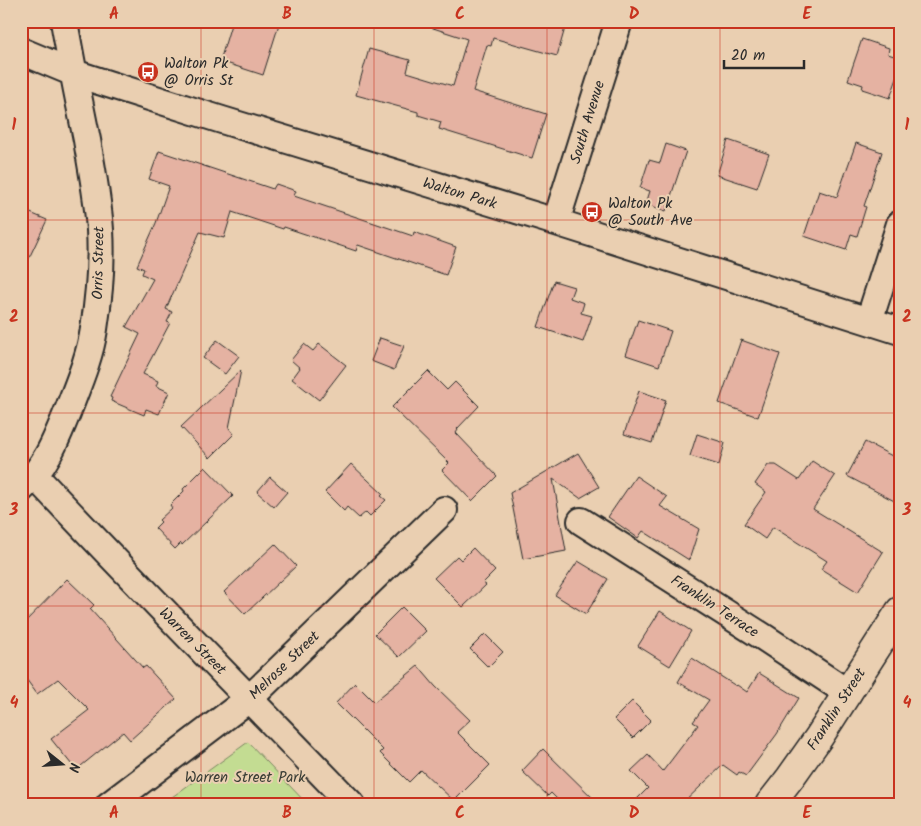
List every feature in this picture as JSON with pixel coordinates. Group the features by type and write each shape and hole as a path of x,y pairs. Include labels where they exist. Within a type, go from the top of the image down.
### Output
{"main road":[{"name":"Franklin Street","path":"769,805 813,746 900,611"}],"street":[{"name":"Orris Street","path":"28,482 47,459 64,422 81,377 94,330 98,296 100,231 96,196 64,21"},
{"name":"South Avenue","path":"556,222 619,21"},
{"name":"Walton Park","path":"21,51 74,73 900,331"},
{"path":"870,321 900,224"},
{"name":"Warren Street","path":"28,482 123,570 250,698 352,805"},
{"name":"Melrose Street","path":"109,805 250,698 444,510"},
{"name":"Franklin Terrace","path":"581,521 848,693"}],"green space":[{"name":"Warren Street Park","path":"248,742 308,805 161,805"}],"building":[{"path":"232,21 280,21 263,75 220,61"},
{"path":"428,21 567,21 557,56 493,38 491,46 487,45 473,91 546,114 532,158 439,129 441,122 418,115 418,112 356,95 369,49 410,60 407,72 453,86 467,39 427,26"},
{"path":"862,39 889,48 888,54 900,58 900,70 890,98 862,89 863,85 848,80"},
{"path":"728,140 769,154 757,188 717,175"},
{"path":"856,143 882,152 864,206 866,207 857,236 851,234 846,250 804,236 819,191 837,197"},
{"path":"666,144 686,151 666,211 646,204 650,191 640,188 649,160 660,163"},
{"path":"159,151 273,189 276,184 296,191 294,196 413,236 414,232 456,247 446,275 358,245 356,251 232,212 224,238 200,232 166,309 172,312 167,322 170,323 143,374 158,381 156,386 169,392 159,414 146,409 144,415 111,401 112,398 110,397 140,334 126,327 153,279 142,274 144,269 137,266 156,223 169,186 149,179"},
{"path":"21,209 47,220 21,275"},
{"path":"554,281 574,287 570,298 584,303 581,313 592,316 583,342 538,327"},
{"path":"638,320 671,331 659,366 626,355"},
{"path":"380,338 404,346 394,370 371,361"},
{"path":"217,340 239,356 225,374 203,358"},
{"path":"741,340 780,354 758,417 719,403"},
{"path":"304,344 313,351 319,344 346,365 319,400 292,379 300,368 291,360"},
{"path":"241,370 229,428 234,434 210,458 181,427"},
{"path":"428,371 447,390 455,382 479,406 457,429 456,433 497,476 472,501 442,470 449,463 392,407"},
{"path":"639,391 666,400 652,443 624,434"},
{"path":"697,434 725,443 719,465 690,456"},
{"path":"865,442 900,460 900,504 847,476"},
{"path":"578,453 599,487 580,498 553,479 566,551 523,559 510,493"},
{"path":"812,461 835,476 813,509 883,552 858,592 821,569 827,561 773,527 765,539 744,524 766,492 755,484 768,465 776,465 799,480"},
{"path":"351,464 383,494 381,496 386,500 370,516 366,512 359,518 347,507 344,511 325,492"},
{"path":"205,467 233,496 182,545 181,543 175,549 155,528 161,522 159,520 172,508 170,505 184,491 183,489"},
{"path":"636,476 667,497 660,506 699,529 689,560 643,531 638,538 608,517"},
{"path":"270,477 287,492 274,507 257,492"},
{"path":"275,544 296,566 245,614 224,592"},
{"path":"473,548 495,571 483,583 486,585 463,607 434,578 457,556 461,560"},
{"path":"578,561 608,579 586,614 555,595"},
{"path":"67,579 94,605 90,609 143,668 146,666 176,699 130,740 123,732 76,770 51,739 89,710 58,679 37,694 21,672 21,626"},
{"path":"402,607 426,631 399,657 375,634"},
{"path":"660,611 691,631 670,666 638,646"},
{"path":"485,634 503,652 488,667 470,649"},
{"path":"692,658 747,692 759,673 799,698 777,734 746,776 739,772 737,775 723,765 681,805 631,805 648,788 631,771 648,755 663,771 698,725 693,722 709,700 678,682"},
{"path":"418,666 435,686 470,720 457,732 490,765 454,801 421,770 409,782 380,753 383,750 336,703 355,683 374,702"},
{"path":"632,701 651,720 633,738 614,719"},
{"path":"543,749 600,805 563,805 551,793 548,796 522,771"}],"place":[{"name":"Walton Pk @ Orris St","path":"148,72"},
{"name":"Walton Pk @ South Ave","path":"592,212"}]}
